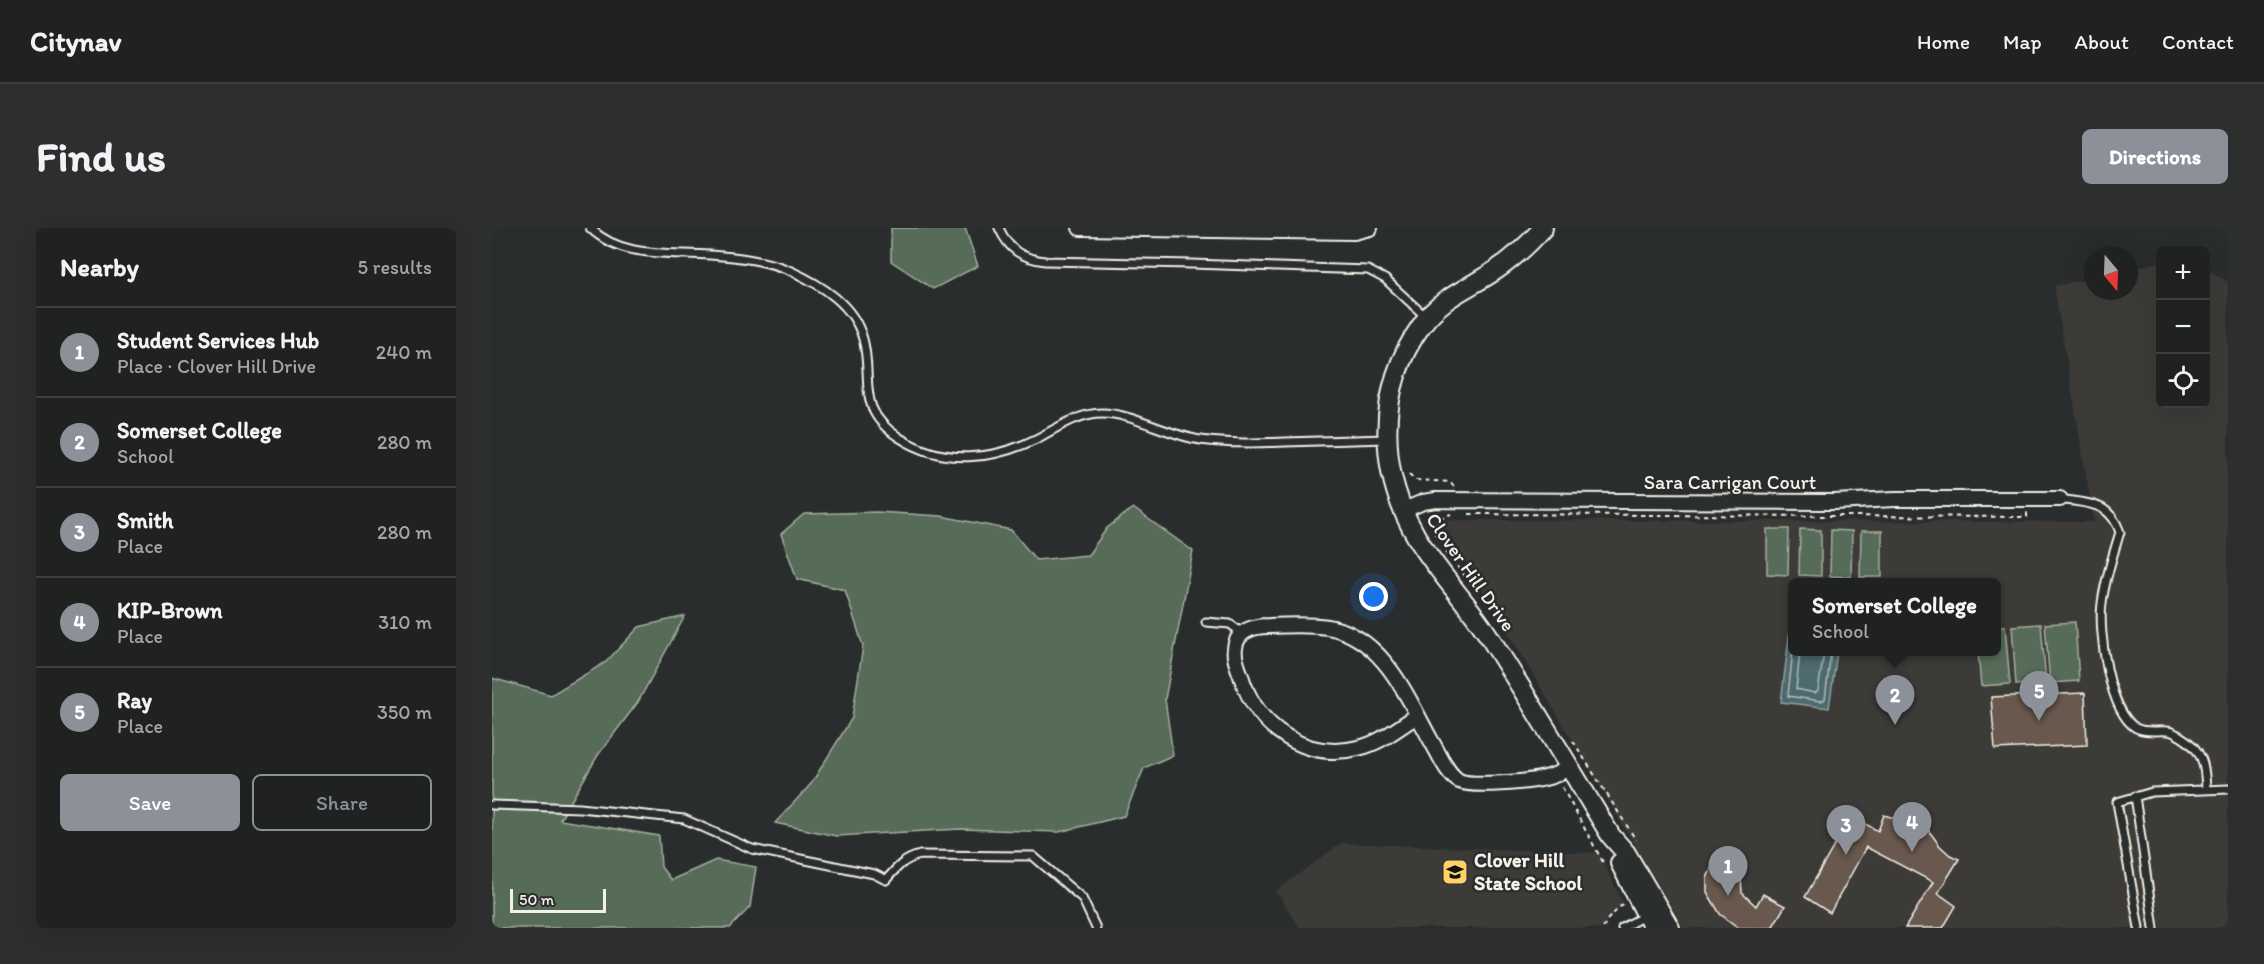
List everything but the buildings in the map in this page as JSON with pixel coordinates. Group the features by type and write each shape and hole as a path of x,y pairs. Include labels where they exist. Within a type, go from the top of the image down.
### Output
{"street":[{"path":"1080,228 1354,232 1370,228"},
{"name":"Clover Hill Drive","path":"1543,228 1514,257 1456,292 1427,318 1410,344 1395,379 1387,417 1392,483 1402,511 1417,538 1488,635 1563,771 1626,853 1658,922"},
{"name":"Sara Carrigan Court","path":"1402,511 1436,500 1834,502 1895,499 2060,499"},
{"path":"1417,716 1381,741 1357,749 1317,750 1298,743 1279,731 1251,703 1234,647 1242,633 1255,627 1328,627 1347,633 1366,644 1382,659 1417,716 1449,770 1458,780 1469,783 1499,783 1537,780 1563,771"}],"lane":[{"path":"590,228 607,242 630,249 756,260 779,266 819,285 839,300 859,328 865,350 867,391 876,415 901,439 924,449 968,458 986,457 1026,444 1073,420 1102,413 1181,436 1219,443 1387,439"},
{"path":"999,228 1014,252 1031,260 1368,270 1385,279 1427,318"},
{"path":"2060,499 2107,508 2116,520 2120,532 2102,605 2103,643 2110,683 2122,715 2136,728 2153,732 2170,730 2193,744 2205,765 2206,789"},
{"path":"1206,622 1230,624 1242,633"},
{"path":"2139,928 2116,802 2152,792 2228,789"},
{"path":"2135,796 2154,928"},
{"path":"492,805 580,808 684,819 752,849 874,874 886,880 898,865 908,858 920,855 1033,856 1082,898 1096,928"},
{"path":"1624,927 1658,922"}],"path":[{"path":"1408,472 1421,482 1452,483 1454,493"},
{"path":"1465,514 1849,518 1881,516 2027,517 2027,500"},
{"path":"1436,538 1436,523 1445,515 1454,514"},
{"path":"1440,544 1478,594"},
{"path":"1573,741 1638,843"},
{"path":"1563,771 1606,867"},
{"path":"1603,928 1607,920 1622,906 1623,897"}],"shaded area":[{"path":"2156,263 2156,408 2210,408 2210,271 2228,282 2228,928 1684,928 1441,520 2094,522 2054,286 2084,280 2084,300 2138,300 2138,267"},
{"name":"Clover Hill State School","path":"1341,843 1599,853 1623,903 1600,928 1300,928 1276,891"}],"green space":[{"path":"891,228 965,228 978,266 933,289 891,261"},
{"path":"1133,508 1193,551 1165,699 1173,755 1144,768 1124,816 1059,832 960,829 836,836 775,823 811,784 852,718 863,646 845,590 797,579 781,534 804,514 877,512 941,516 1011,530 1036,560 1088,555 1107,528"},
{"path":"1767,529 1789,529 1788,575 1767,574"},
{"path":"1800,529 1821,530 1821,576 1799,575"},
{"path":"1831,530 1852,531 1851,577 1830,576"},
{"path":"1861,531 1882,531 1882,577 1860,577"},
{"path":"685,616 638,702 598,755 560,820 659,836 661,867 671,880 716,860 756,867 750,907 730,928 492,928 492,678 551,695 606,662 639,627"},
{"path":"2075,622 2079,681 2050,683 2045,624"},
{"path":"2041,624 2046,683 2016,685 2012,626"},
{"path":"2001,626 2005,626 2010,684 1981,686 1978,656 2001,656"}],"water":[{"path":"1788,645 1788,656 1836,656 1829,708 1781,702"}],"place":[{"name":"Ray","path":"2039,721"},
{"name":"Somerset College","path":"1895,725"},
{"name":"KIP-Brown","path":"1912,852"},
{"name":"Smith","path":"1846,855"},
{"name":"Clover Hill State School","path":"1455,872"},
{"name":"Student Services Hub","path":"1728,896"}]}
